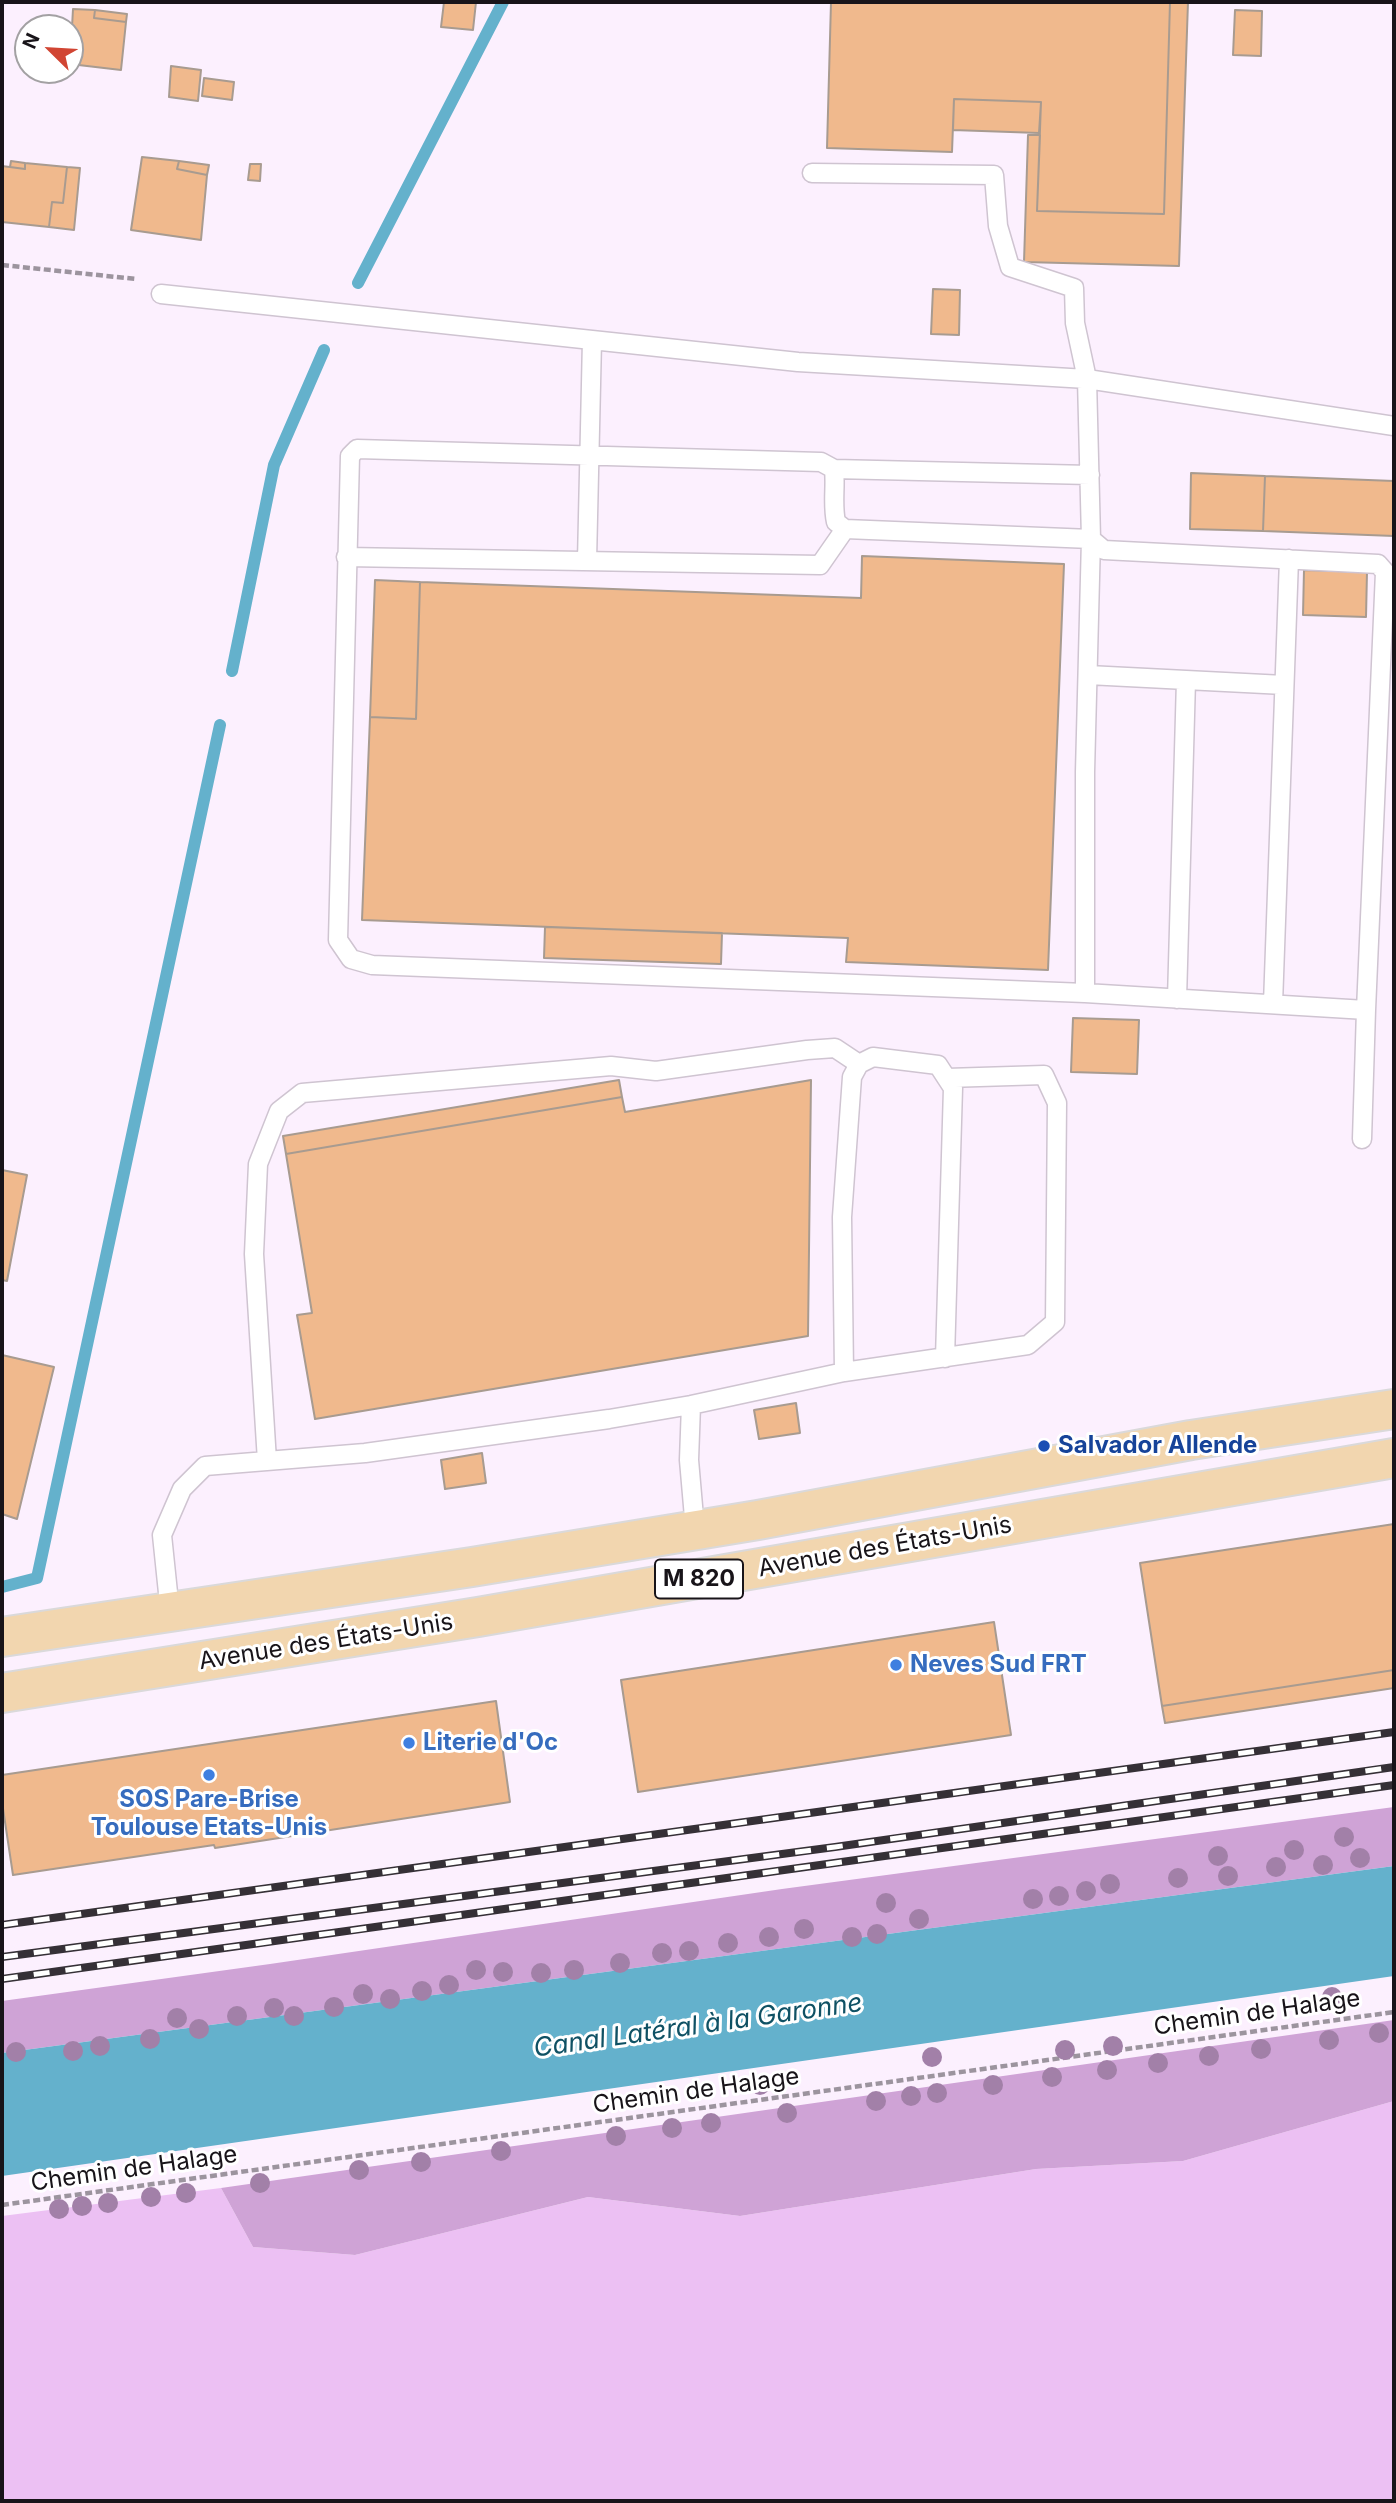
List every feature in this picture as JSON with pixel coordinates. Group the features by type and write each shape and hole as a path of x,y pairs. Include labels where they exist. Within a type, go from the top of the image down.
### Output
{"main road":[{"name":"Avenue des États-Unis","path":"2,1637 472,1567 1033,1471 1191,1440 1394,1409"},
{"name":"Avenue des États-Unis","path":"2,1693 492,1615 1394,1458"}],"lane":[{"path":"813,173 993,175 998,226 1010,267 1074,288 1075,323 1087,379 1091,539 1085,772 1085,993"},
{"path":"160,294 798,362 1087,379 1392,425"},
{"path":"587,561 592,340"},
{"path":"1090,475 834,469 821,462 357,449 350,456 348,469 338,940 351,960 372,965 1085,993 1366,1010"},
{"path":"834,469 836,487 833,508 836,522 845,529 1091,539 1104,550 1378,564 1385,572 1362,1139"},
{"path":"346,557 820,565 845,529"},
{"path":"1273,1004 1289,559"},
{"path":"1088,675 1284,685"},
{"path":"1177,999 1186,680"},
{"path":"267,1461 254,1254 258,1164 279,1111 302,1093 611,1066 656,1070 835,1048 859,1064"},
{"path":"844,1372 842,1217 852,1077 859,1064 873,1057 938,1065 953,1088 945,1358"},
{"path":"170,1612 162,1535 182,1489 205,1466 365,1453 609,1419 691,1405 844,1372 1028,1345 1055,1322 1058,1103 1044,1075 947,1078"},
{"path":"691,1405 689,1460 695,1530"}],"path":[{"path":"2,265 135,279 160,294"},
{"name":"Chemin de Halage","path":"2,2205 1394,2012"}],"shaded area":[{"path":"1394,1807 1394,1866 2,2053 2,2001 782,1889"},
{"path":"1394,2020 1394,2101 1183,2161 1036,2169 740,2216 588,2197 355,2255 253,2247 221,2188"},
{"path":"1394,2101 1394,2501 2,2501 2,2216 221,2188 253,2247 355,2255 588,2197 740,2216 1036,2169 1183,2161"}],"water":[{"name":"Canal Latéral à la Garonne","path":"1394,1866 1394,1976 2,2176 2,2053"}],"building":[{"path":"444,2 476,2 473,30 441,27"},
{"path":"831,2 1170,2 1164,214 1037,211 1041,102 954,99 952,152 827,148"},
{"path":"1170,2 1188,2 1179,266 1024,262 1028,135 1040,135 1037,211 1164,214"},
{"path":"73,9 95,10 94,18 126,22 121,70 84,66 84,14 73,14"},
{"path":"95,10 127,14 126,22 94,18"},
{"path":"1235,10 1262,11 1261,56 1233,55"},
{"path":"171,66 201,70 198,101 169,97"},
{"path":"204,78 234,82 232,100 202,96"},
{"path":"954,99 1041,102 1039,133 953,130"},
{"path":"142,157 179,161 177,169 207,175 201,240 131,230"},
{"path":"11,161 25,163 25,169 10,167"},
{"path":"179,161 209,165 207,175 177,169"},
{"path":"25,163 67,167 63,203 52,202 49,227 2,222 2,166 25,169"},
{"path":"250,164 261,164 260,181 248,180"},
{"path":"67,167 80,168 74,230 49,227 52,202 63,203"},
{"path":"933,289 960,290 959,335 931,334"},
{"path":"1191,473 1265,476 1263,531 1190,529"},
{"path":"1265,476 1394,481 1394,536 1263,531"},
{"path":"862,556 1064,564 1048,970 846,962 848,938 362,920 370,717 416,719 420,582 861,598"},
{"path":"1304,570 1367,572 1366,617 1303,615"},
{"path":"375,580 420,582 416,719 370,717"},
{"path":"545,927 722,933 721,964 544,958"},
{"path":"1073,1018 1139,1020 1137,1074 1071,1072"},
{"path":"619,1080 622,1097 286,1154 283,1136"},
{"path":"811,1080 808,1336 315,1419 297,1315 312,1313 286,1154 622,1097 625,1112"},
{"path":"2,1170 27,1175 7,1281 2,1280"},
{"path":"2,1355 54,1367 17,1519 2,1514"},
{"path":"796,1403 800,1433 759,1439 754,1410"},
{"path":"482,1453 486,1483 445,1489 441,1460"},
{"path":"1394,1524 1394,1670 1162,1706 1140,1563"},
{"path":"994,1622 1011,1735 638,1792 621,1680"},
{"path":"1394,1670 1394,1688 1165,1723 1162,1706"},
{"path":"496,1701 510,1802 215,1848 214,1845 13,1875 2,1802 2,1775"}],"waterway":[{"path":"358,283 503,2"},
{"path":"232,671 274,465 324,350"},
{"path":"2,1587 37,1578 220,725"}],"railway":[{"path":"2,1925 1394,1732"},
{"path":"2,1957 835,1847 1394,1767"},
{"path":"2,1979 1394,1785"}],"place":[{"name":"Salvador Allende","path":"1044,1446"},
{"name":"Neves Sud FRT","path":"896,1665"},
{"name":"Literie d'Oc","path":"409,1743"},
{"name":"SOS Pare-Brise Toulouse Etats-Unis","path":"209,1775"}]}
